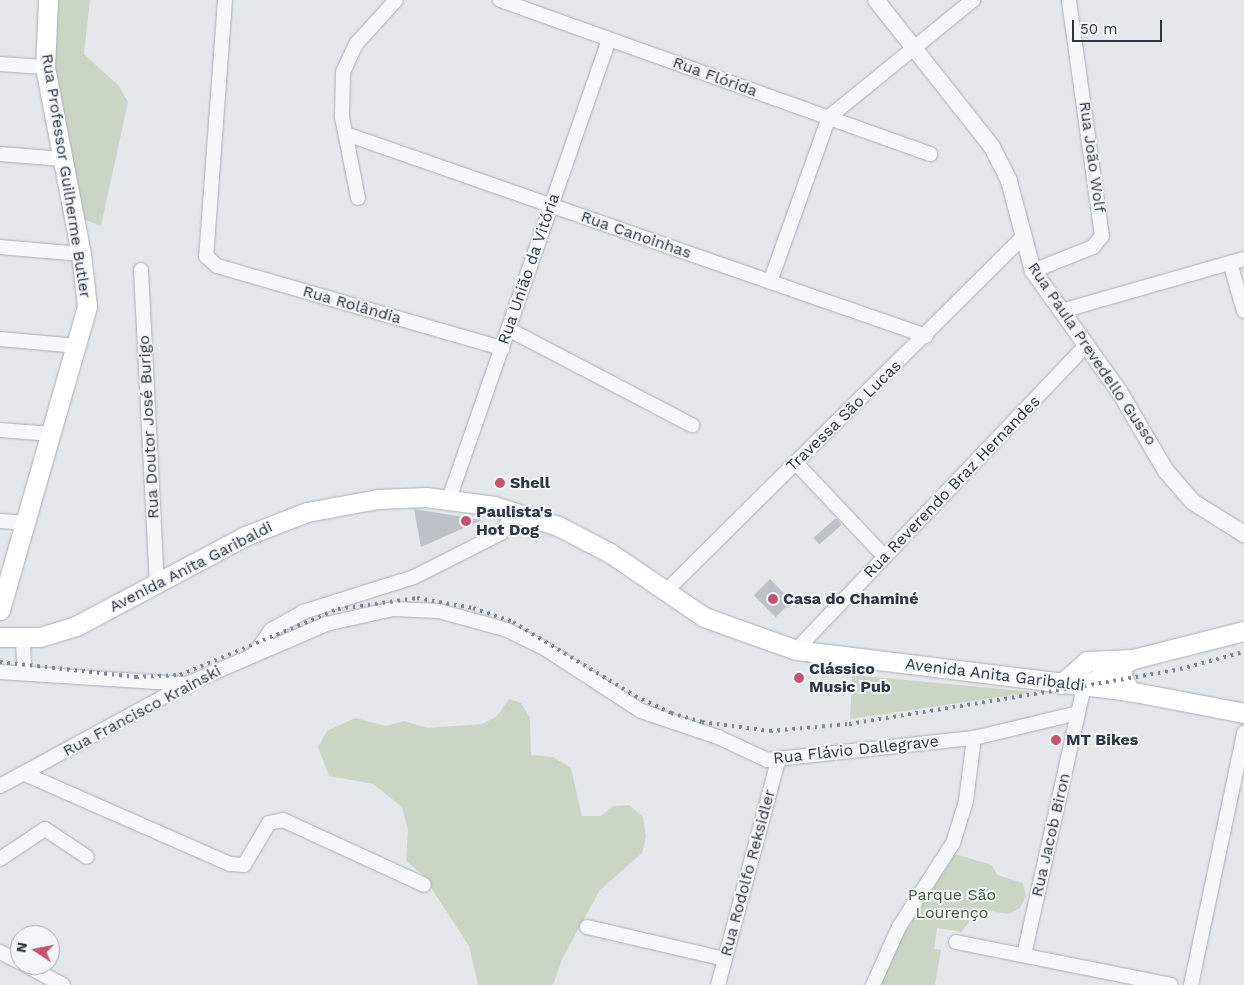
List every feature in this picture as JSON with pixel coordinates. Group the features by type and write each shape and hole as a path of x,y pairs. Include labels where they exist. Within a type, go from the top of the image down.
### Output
{"main road":[{"name":"Rua Professor Guilherme Butler","path":"0,610 78,346 87,306 82,254 45,68 48,0"},
{"name":"Avenida Anita Garibaldi","path":"0,637 23,638 76,626 245,536 307,512 378,499 449,499 515,512 595,544 665,592 727,627 796,650 1129,691 1244,713"},
{"path":"1084,686 1127,662 1244,632"},
{"path":"1061,684 1087,661 1127,662"},
{"path":"1127,662 1120,676 1129,691"}],"street":[{"name":"Rua Rolândia","path":"225,0 206,256 217,266 502,348"},
{"name":"Rua Flórida","path":"500,0 930,154"},
{"name":"Rua Paula Prevedello Gusso","path":"876,0 1003,165 1022,238 1033,270 1086,345 1179,488 1244,534"},
{"path":"770,282 829,118 973,0"},
{"name":"Rua João Wolf","path":"1033,270 1093,247 1102,236 1069,0"},
{"path":"358,198 341,104 343,72 356,44 387,3"},
{"name":"Rua União da Vitória","path":"449,499 610,39"},
{"path":"0,64 45,68"},
{"name":"Rua Canoinhas","path":"346,134 926,336"},
{"path":"0,154 63,159"},
{"name":"Travessa São Lucas","path":"665,592 926,336 1022,238"},
{"path":"0,247 82,254"},
{"path":"1061,311 1244,259"},
{"path":"1230,263 1244,311"},
{"name":"Rua Doutor José Burigo","path":"141,270 157,584"},
{"path":"508,329 692,425"},
{"path":"0,339 78,346"},
{"name":"Rua Reverendo Braz Hernandes","path":"796,650 1086,345"},
{"path":"0,430 52,434"},
{"path":"796,464 885,557"},
{"name":"Rua Francisco Krainski","path":"0,786 187,684 254,654 272,630 303,612 414,577 501,533 515,512"},
{"path":"0,521 26,523"},
{"name":"Rua Flávio Dallegrave","path":"254,654 326,624 369,612 414,608 466,617 528,638 641,711 718,736 761,759 778,761 786,756 974,738 1078,713"},
{"path":"23,638 24,673"},
{"path":"0,672 187,684"},
{"name":"Rua Jacob Biron","path":"1024,955 1084,686"},
{"path":"1191,985 1244,733"},
{"path":"873,985 898,926 953,843 966,801 974,738"},
{"name":"Rua Rodolfo Reksidler","path":"718,985 778,761"},
{"path":"25,774 230,864 244,865 276,819 424,885"},
{"path":"0,859 45,830 87,857"},
{"path":"587,927 724,959"},
{"path":"956,942 1171,985"},
{"path":"42,975 56,983"}],"green space":[{"path":"55,0 90,0 84,54 119,86 128,102 101,226 83,219 55,77"},
{"path":"852,675 1034,692 850,719"},
{"path":"509,699 521,703 530,718 531,755 553,757 571,768 582,816 601,816 613,806 629,805 643,817 646,837 642,853 600,890 563,957 553,985 478,985 469,946 422,874 406,861 408,830 402,807 373,784 329,776 318,747 327,731 355,718 386,726 404,721 427,728 482,724 497,716"},
{"name":"Parque São Lourenço","path":"955,854 992,865 997,875 1023,883 1026,896 1020,908 1009,914 978,909 962,932 937,928 934,949 941,950 935,985 876,985 895,939 902,937"}],"building":[{"path":"414,509 482,520 421,547"},
{"path":"836,518 842,525 819,544 813,538"},
{"name":"Casa do Chaminé","path":"770,579 792,601 776,617 754,595"}],"railway":[{"path":"0,662 136,677 180,675 338,609 417,598 473,608 513,622 635,696 671,713 702,722 770,731 849,724 1084,686 1180,669 1244,652"}],"place":[{"name":"Shell","path":"500,483"},
{"name":"Paulista's Hot Dog","path":"466,521"},
{"name":"Casa do Chaminé","path":"773,599"},
{"name":"Clássico Music Pub","path":"799,678"},
{"name":"MT Bikes","path":"1056,740"}]}
